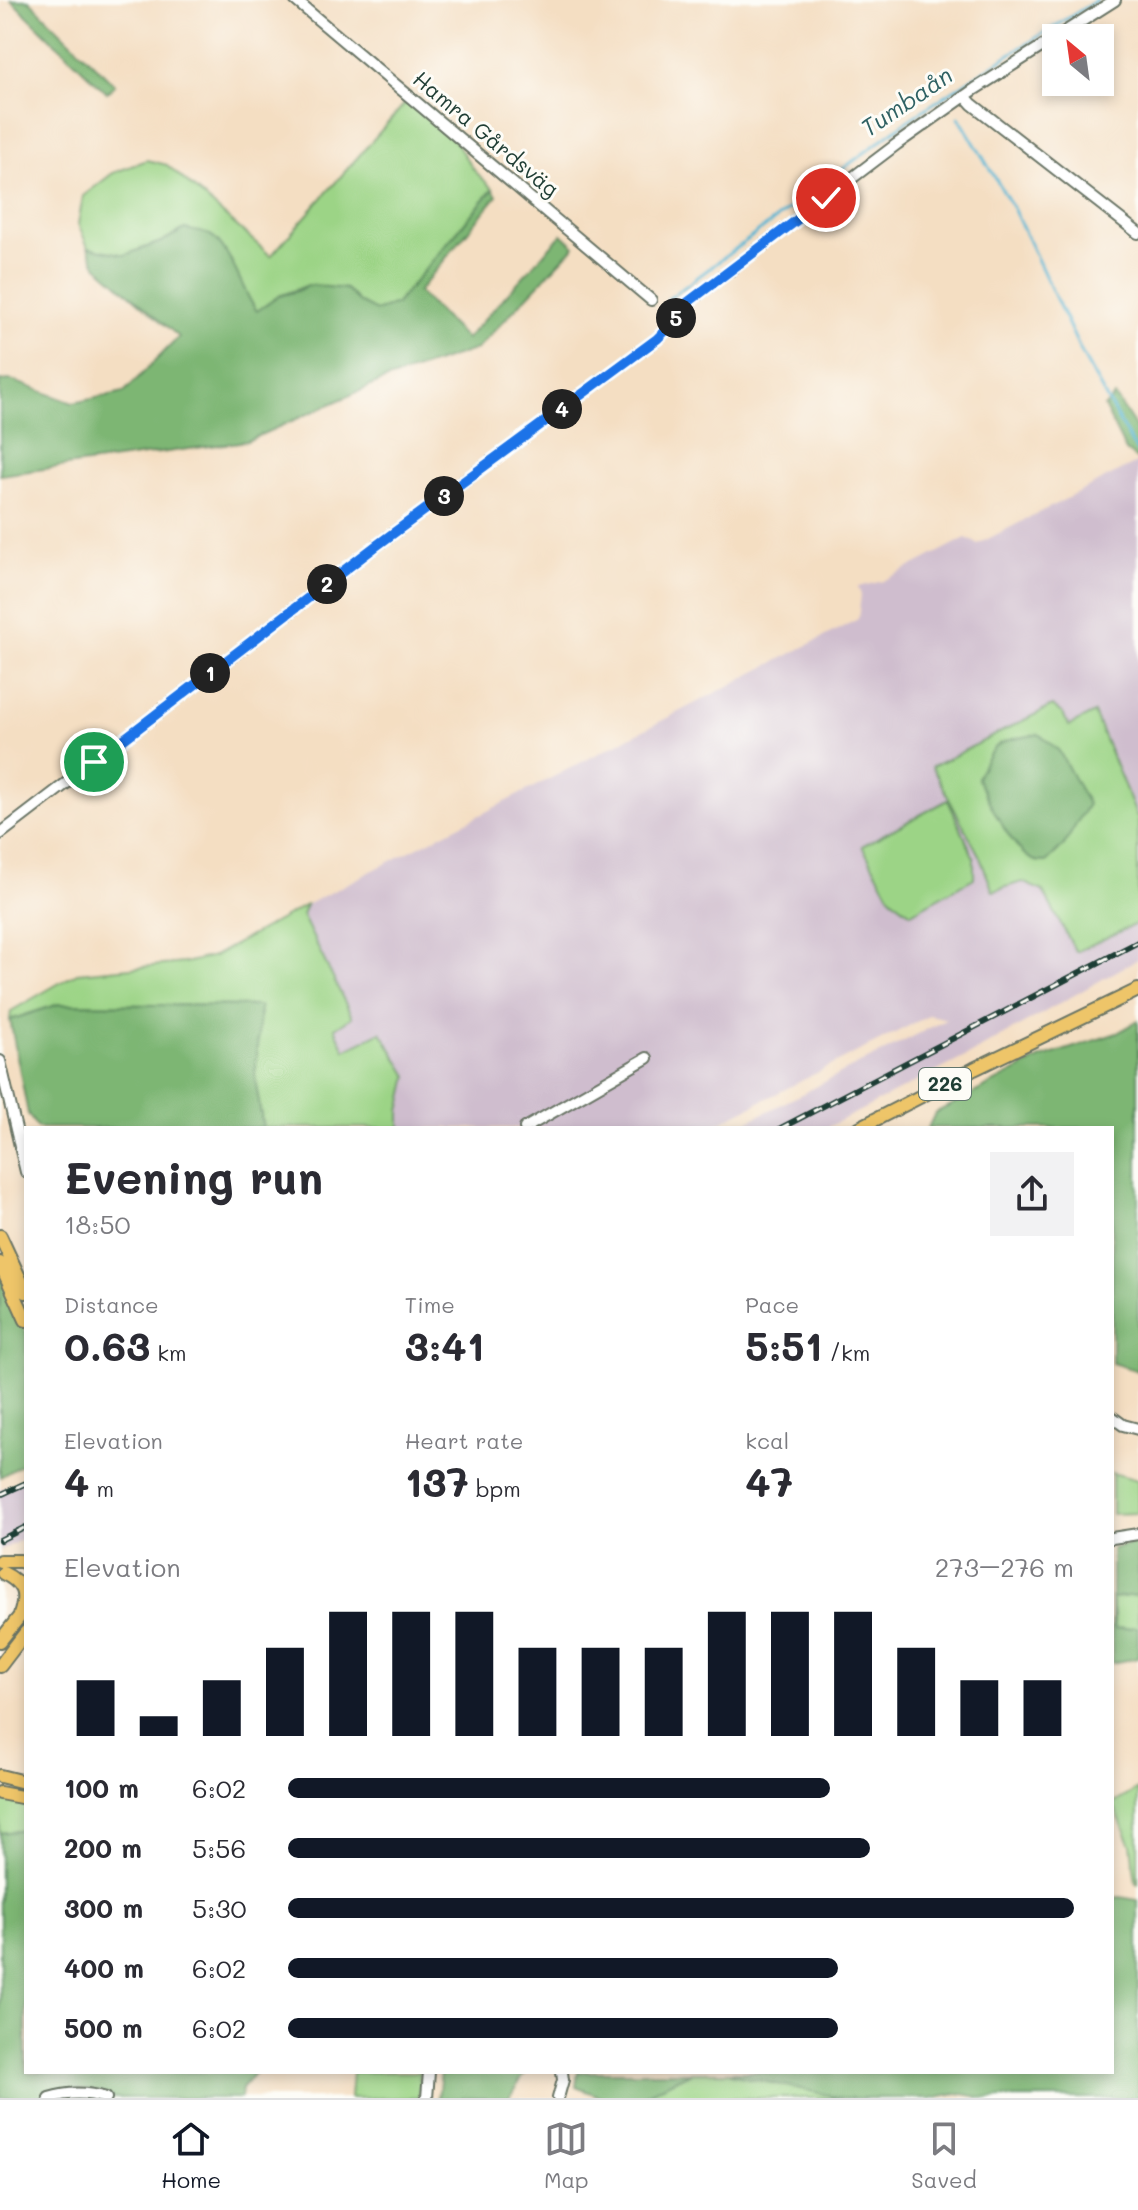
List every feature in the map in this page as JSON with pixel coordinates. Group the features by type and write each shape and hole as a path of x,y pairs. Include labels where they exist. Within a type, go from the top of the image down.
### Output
{"main road":[{"name":"226","path":"863,1126 1138,990"},
{"path":"0,1236 24,1288"},
{"path":"0,1263 24,1316"},
{"path":"1,1570 24,1561"},
{"path":"1,1570 24,1577"},
{"path":"0,1641 23,1612 24,1602 24,1593 14,1578 1,1570"},
{"path":"0,1666 24,1635"},
{"path":"0,1774 20,1781 24,1779"},
{"path":"0,1791 24,1792"},
{"path":"0,1791 24,1797"}],"street":[{"name":"Hamra Gårdsväg","path":"295,0 651,300"},
{"path":"0,834 376,546 657,339 683,306 897,144 965,96 1115,0"},
{"path":"965,96 1138,233"},
{"path":"528,1126 647,1058"},
{"path":"0,1061 24,1163"},
{"path":"1114,1418 1138,1429"},
{"path":"1114,1538 1138,1534"},
{"path":"427,2098 429,2074"},
{"path":"49,2098 71,2093 106,2098"}],"shaded area":[{"path":"1138,462 1138,819 1133,810 979,855 993,890 1022,882 1043,891 1076,952 1138,923 1138,959 969,1055 830,1126 739,1126 947,1019 930,1015 713,1126 400,1126 408,1076 346,1051 334,1028 352,1016 302,915 306,905 858,619 861,595 858,587 883,581 966,538 978,544"},
{"path":"24,1479 24,1538 0,1551 0,1490"}],"green space":[{"path":"11,0 29,0 115,85 107,93"},
{"path":"407,101 454,140 474,170 493,189 396,304 375,311 359,302 346,289 308,285 279,296 257,311 248,299 231,260 185,229 125,255 88,247 78,224 83,196 113,173 147,160 167,165 271,256"},
{"path":"493,189 497,196 418,292 466,339 562,234 575,246 477,349 382,381 247,441 0,475 0,381 11,380 73,403 124,392 179,337 96,265 88,247 125,255 185,229 201,232 210,235 224,248 257,311 279,296 308,285 346,289 359,302 376,311 396,304"},
{"path":"1115,396 1138,431 1138,460 1126,451 1104,407"},
{"path":"1052,706 1063,714 1069,726 1094,713 1138,819 1138,923 1076,952 1043,891 1022,882 993,891 979,855 932,767"},
{"path":"1039,734 1059,751 1088,804 1064,845 1046,862 1033,860 1017,847 977,778 989,755 999,744"},
{"path":"948,800 974,858 974,878 911,913 891,898 862,846"},
{"path":"306,905 302,915 352,1017 335,1028 345,1050 381,1032 408,1076 400,1126 263,1126 255,1078 260,1006 59,1004 10,1020 11,1011 77,973 184,963 214,956"},
{"path":"59,1004 260,1006 255,1078 263,1126 36,1126 28,1114 10,1020"},
{"path":"1138,1021 1138,1371 1114,1364 1114,1126 929,1126 935,1113 1041,1058 1117,1033"},
{"path":"0,1275 24,1328 24,1463 0,1477"},
{"path":"1114,1474 1138,1480 1138,1513 1114,1514"},
{"path":"1138,1542 1138,1595 1114,1598 1114,1548"},
{"path":"1138,1595 1138,1627 1115,1629 1114,1598"},
{"path":"1114,1619 1115,1629 1138,1627 1138,1658 1114,1663"},
{"path":"1138,1789 1138,1883 1131,1845 1114,1803"},
{"path":"0,1798 24,1803 24,1830 0,1833"},
{"path":"24,1830 24,2074 253,2074 242,2088 241,2098 113,2098 101,2092 72,2089 58,2090 36,2098 0,2098 0,1833"},
{"path":"1114,1898 1138,1900 1138,2098 985,2098 957,2093 931,2098 842,2098 731,2074 1114,2074"},
{"path":"352,2074 420,2074 418,2098 350,2098"},
{"path":"441,2074 525,2074 509,2098 438,2098"},
{"path":"578,2074 687,2074 638,2098 604,2098 576,2087"},
{"path":"687,2074 731,2074 846,2098 638,2098"}],"waterway":[{"name":"Tumbaån","path":"667,300 907,121 1097,0"},
{"path":"959,117 1013,208 1085,360 1138,452"}],"railway":[{"path":"785,1126 1138,942"},
{"path":"0,1495 24,1484"},
{"path":"0,1540 24,1528"}],"route":[{"path":"94,762 376,546 657,339 683,306 826,198"}]}
